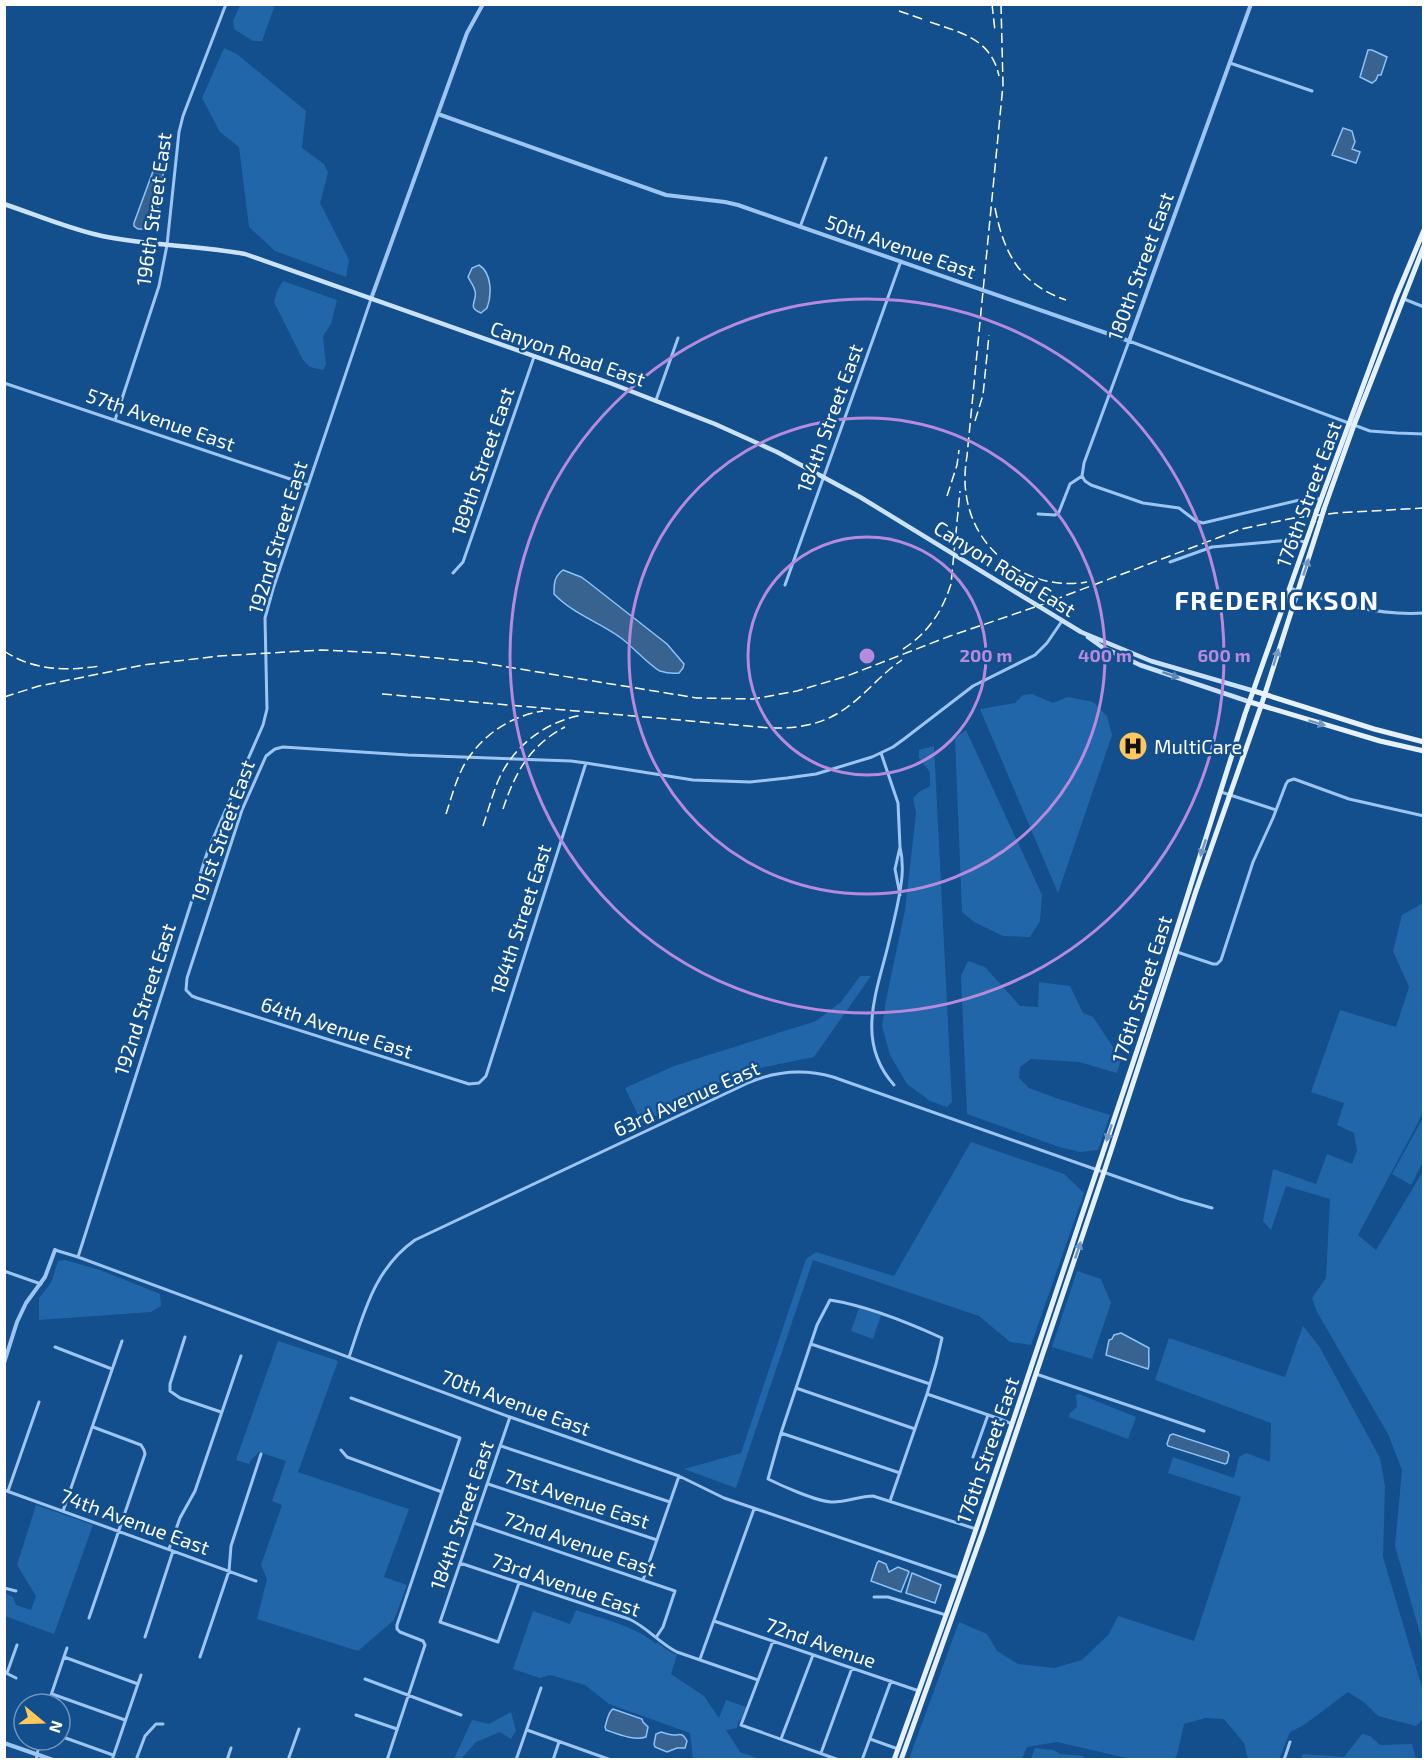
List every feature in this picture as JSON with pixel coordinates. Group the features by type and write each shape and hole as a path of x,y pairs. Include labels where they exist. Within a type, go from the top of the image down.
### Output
{"main road":[{"name":"Canyon Road East","path":"4,204 100,236 245,254 656,400 746,438 823,477 893,516 1102,647 1140,665 1261,706 1380,741 1424,751"},
{"name":"176th Street East","path":"1321,510 1322,499 1405,291 1424,230"},
{"name":"176th Street East","path":"894,1760 946,1615 963,1580 976,1529 1172,946 1250,702 1396,297 1420,247"},
{"name":"176th Street East","path":"901,1760 1036,1374 1229,795 1261,706 1298,591 1316,522"},
{"name":"Canyon Road East","path":"1081,632 1151,661 1424,742"},
{"path":"1169,978 1167,971 1173,952 1172,946"},
{"path":"1123,1114 1121,1112 1124,1088"},
{"path":"1045,1347 1048,1324 1046,1322"}],"street":[{"name":"196th Street East","path":"115,420 153,304 167,245 179,132 183,116 226,4"},
{"name":"192nd Street East","path":"78,1257 208,850 263,725 267,709 265,618 273,589 371,300 467,33 483,4"},
{"name":"180th Street East","path":"1038,514 1055,515 1059,512 1070,484 1082,477 1084,463 1251,4"},
{"path":"1230,63 1312,91"},
{"name":"50th Avenue East","path":"438,114 653,191 675,197 731,204 901,261 1129,341 1370,431 1424,434"},
{"path":"800,227 826,159"},
{"name":"184th Street East","path":"785,585 901,261"},
{"path":"1402,299 1424,307"},
{"path":"656,400 678,338"},
{"name":"189th Street East","path":"453,573 462,562 534,357"},
{"name":"57th Avenue East","path":"4,383 308,485"},
{"path":"1082,477 1085,482 1092,485 1143,502 1179,508 1196,521 1206,523 1308,498 1322,499"},
{"path":"1170,562 1212,547 1291,540 1306,542"},
{"path":"1290,588 1325,600 1376,611 1424,613"},
{"path":"586,763 693,780 750,782 816,774 850,765 881,753 904,739 973,686 1035,655 1047,643 1062,621"},
{"name":"191st Street East","path":"186,990 187,978 242,810 265,758 270,752 280,747 586,763"},
{"path":"881,753 898,803 900,847 903,859 900,895 874,996 871,1025 872,1039 879,1060 894,1085"},
{"name":"184th Street East","path":"480,1082 486,1076 586,763"},
{"path":"1177,952 1213,964 1217,964 1222,958 1253,862 1288,781 1294,780 1349,799 1424,816"},
{"path":"1221,792 1276,810"},
{"path":"900,847 895,869 900,895"},
{"name":"64th Avenue East","path":"186,990 197,998 469,1084 480,1082"},
{"name":"63rd Avenue East","path":"348,1357 377,1281 396,1255 415,1240 750,1082 773,1074 804,1072 833,1077 1189,1202 1212,1208"},
{"path":"4,1363 21,1312 41,1284 55,1250"},
{"name":"70th Avenue East","path":"55,1250 510,1417 679,1476 724,1498 754,1509 963,1580"},
{"path":"4,1271 41,1284"},
{"path":"890,1501 927,1394 942,1338 915,1325 830,1300 817,1325 768,1479 781,1486 831,1502 867,1496 890,1501 976,1529"},
{"path":"185,1337 170,1389 176,1396 221,1412"},
{"path":"63,1511 122,1341"},
{"path":"811,1344 930,1384"},
{"path":"55,1347 112,1369"},
{"path":"145,1638 180,1518 195,1491 242,1356"},
{"path":"1036,1374 1204,1431"},
{"path":"796,1388 915,1429"},
{"path":"927,1394 1012,1424"},
{"path":"351,1398 460,1438 398,1622 397,1629 400,1632 423,1641 425,1645 387,1760"},
{"path":"6,1490 39,1402"},
{"path":"973,1457 988,1414"},
{"name":"184th Street East","path":"510,1417 440,1622 498,1641 519,1583"},
{"path":"89,1618 143,1459 144,1450 137,1443 93,1427"},
{"path":"781,1433 900,1473"},
{"path":"500,1446 670,1502"},
{"path":"340,1450 347,1457 442,1492"},
{"path":"200,1657 229,1571 231,1546 261,1454"},
{"path":"643,1580 679,1476"},
{"name":"71st Avenue East","path":"487,1484 657,1540"},
{"name":"74th Avenue East","path":"6,1490 256,1581"},
{"path":"700,1659 754,1509"},
{"name":"72nd Avenue East","path":"474,1523 675,1591 663,1628 657,1636"},
{"name":"73rd Avenue East","path":"460,1563 629,1619 657,1636 671,1649 758,1680"},
{"path":"4,1588 16,1591"},
{"path":"874,1597 888,1597 946,1615"},
{"name":"72nd Avenue","path":"714,1621 919,1691"},
{"path":"772,1641 741,1725 839,1760"},
{"path":"16,1678 6,1673 17,1645"},
{"path":"53,1692 67,1648"},
{"path":"781,1739 813,1655"},
{"path":"64,1658 138,1684"},
{"path":"821,1753 852,1668"},
{"path":"72,1741 113,1757 141,1675"},
{"path":"365,1679 461,1714"},
{"path":"862,1760 891,1681"},
{"path":"516,1760 542,1688"},
{"path":"72,1701 125,1720"},
{"path":"356,1715 397,1729"},
{"path":"136,1760 148,1731 156,1724 163,1724"},
{"path":"288,1760 299,1729"},
{"path":"526,1730 609,1759"},
{"path":"870,1739 898,1749"},
{"path":"553,1760 559,1742"},
{"path":"1284,1760 1290,1742"},
{"path":"4,1743 37,1757 53,1760"},
{"path":"227,1760 231,1748"}],"shaded area":[{"path":"240,5 275,5 262,41 253,41 234,29 233,21"},
{"path":"224,48 237,54 306,111 302,148 324,164 328,173 320,203 349,260 346,277 275,251 249,227 239,147 220,132 202,98"},
{"path":"1368,50 1387,57 1381,75 1378,75 1372,83 1360,77"},
{"path":"1343,128 1352,131 1355,142 1352,149 1360,152 1356,163 1332,155"},
{"path":"164,149 168,153 160,189 156,225 152,229 138,229 134,223 159,155"},
{"path":"479,265 489,279 490,291 487,308 481,313 473,306 476,295 468,277 472,268"},
{"path":"283,281 337,300 331,324 323,336 326,365 323,370 310,367 303,360 274,302"},
{"path":"563,570 581,577 667,644 684,664 679,673 660,671 621,638 561,601 554,594 554,587 556,578"},
{"path":"1032,694 1053,703 1068,697 1093,702 1107,716 1112,735 1058,893 980,709 1015,703 1023,695"},
{"path":"966,730 1042,895 1040,921 1030,937 1003,936 974,922 962,912 955,738"},
{"path":"934,746 952,1102 947,1107 930,1101 907,1084 890,1055 882,1026 905,910 916,813 913,798 930,786 930,772 919,758 919,750"},
{"path":"1423,903 1423,1113 1358,1235 1376,1250 1423,1171 1423,1644 1395,1546 1402,1470 1388,1434 1317,1312 1312,1298 1326,1278 1330,1199 1286,1186 1271,1230 1263,1221 1273,1169 1316,1184 1327,1154 1352,1164 1357,1151 1354,1133 1337,1125 1344,1103 1311,1092 1340,1010 1396,1027 1409,987 1393,951 1402,915"},
{"path":"968,961 985,967 1020,1006 1038,1007 1039,982 1070,986 1083,1013 1093,1017 1121,1059 1117,1073 1079,1062 1031,1059 1020,1067 1019,1078 1029,1088 1110,1115 1098,1150 1080,1152 1059,1147 967,1114 961,976"},
{"path":"860,976 871,976 814,1057 740,1072 642,1123 625,1088 674,1066 816,1021 841,1002"},
{"path":"1423,1118 1423,1162 1411,1185 1392,1174"},
{"path":"971,1142 1064,1174 1084,1193 1031,1345 1010,1342 979,1316 813,1260 736,1488 684,1469 741,1453 806,1259 816,1252 894,1276"},
{"path":"65,1260 100,1270 160,1294 161,1306 151,1312 39,1320 39,1298 51,1283 58,1261"},
{"path":"1077,1271 1101,1279 1111,1303 1092,1359 1052,1347"},
{"path":"859,1308 881,1315 873,1339 851,1331"},
{"path":"1303,1326 1319,1346 1380,1458 1385,1486 1383,1557 1423,1691 1423,1719 1416,1726 1378,1716 1365,1703 1348,1692 1304,1725 1290,1732 1279,1759 1248,1759 1244,1743 1224,1719 1205,1718 1184,1724 1174,1759 1131,1759 1057,1742 1027,1747 1022,1759 909,1759 959,1622 987,1634 997,1651 1018,1664 1054,1668 1082,1660 1109,1634 1118,1616 1194,1641 1241,1497 1168,1473 1173,1457 1234,1478 1239,1457 1246,1453 1270,1462 1271,1423 1155,1380 1169,1338 1285,1377"},
{"path":"1121,1333 1149,1348 1148,1369 1106,1355 1109,1340"},
{"path":"278,1341 338,1361 298,1472 409,1509 384,1577 407,1585 394,1620 358,1651 257,1619 267,1579 261,1565 282,1505 272,1501 286,1461 259,1452 249,1464 236,1460"},
{"path":"1079,1394 1136,1417 1128,1439 1069,1417 1077,1407 1076,1395"},
{"path":"1173,1434 1228,1452 1227,1463 1168,1446 1170,1435"},
{"path":"36,1505 93,1525 54,1634 5,1616 5,1593 13,1597 16,1605 31,1610 36,1596 17,1565"},
{"path":"879,1561 886,1564 889,1572 898,1567 909,1572 901,1592 871,1581"},
{"path":"912,1573 941,1585 935,1603 906,1593"},
{"path":"576,1610 628,1627 677,1655 671,1674 704,1696 719,1718 726,1700 746,1707 737,1728 726,1730 740,1752 760,1759 693,1759 690,1733 609,1704 585,1685 550,1675 540,1678 513,1669 533,1611 570,1624"},
{"path":"613,1709 642,1719 648,1727 646,1737 631,1738 606,1730 608,1717"},
{"path":"511,1712 516,1731 511,1739 500,1732 476,1742 461,1759 454,1759 472,1720 489,1724"},
{"path":"661,1732 683,1735 687,1741 685,1748 667,1752 655,1747 656,1734"},
{"path":"1362,1734 1370,1736 1380,1745 1412,1744 1416,1759 1301,1759 1303,1754 1344,1757"},
{"path":"1035,1748 1083,1756 1085,1759 1031,1759"}],"railway":[{"path":"992,4 995,31"},
{"path":"1001,4 1003,85 965,470 966,493 971,514 980,533 992,550 1008,563 1026,574 1045,581 1087,582"},
{"path":"899,11 925,20"},
{"path":"930,22 974,39 989,54 999,76"},
{"path":"995,208 1003,240 1017,265 1037,285 1066,300"},
{"path":"975,421 983,395 989,335"},
{"path":"947,496 957,465 959,450"},
{"path":"903,649 920,636 933,621 951,584 960,491"},
{"path":"4,697 39,686 143,665 219,656 321,650 384,653 477,662 697,698 753,699 797,691 847,676 1241,529 1294,518 1336,513 1424,508"},
{"path":"4,651 15,658 51,668 75,669 100,666"},
{"path":"382,694 791,728 820,722 838,713 902,660"},
{"path":"446,814 455,785 468,758 476,748 506,724 543,711"},
{"path":"483,826 498,781 512,757 532,737 544,729 569,718 583,715"},
{"path":"503,809 518,772 525,762 542,743 565,727"}],"place":[{"name":"MultiCare","path":"1133,746"}],"district":[{"name":"FREDERICKSON","path":"1277,599"}]}
